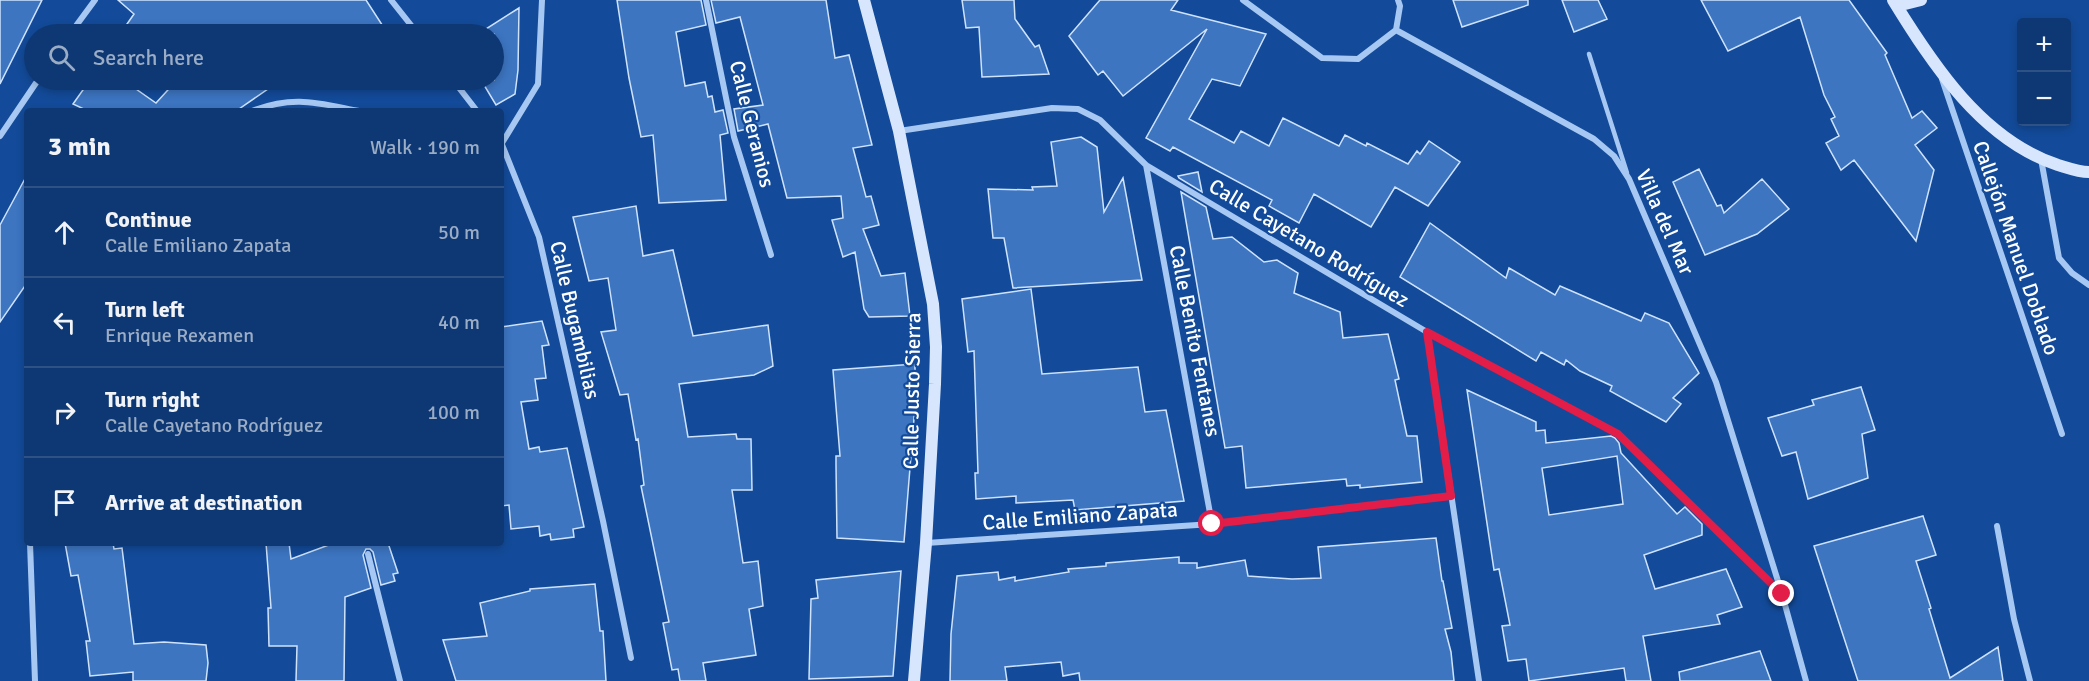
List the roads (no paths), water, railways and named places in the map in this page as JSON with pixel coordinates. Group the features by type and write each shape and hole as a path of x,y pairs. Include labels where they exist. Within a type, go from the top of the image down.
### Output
{"street":[{"path":"77,24 95,0"},
{"path":"391,0 410,24"},
{"name":"Calle Bugambilias","path":"504,138 538,84 542,0"},
{"name":"Calle Geranios","path":"706,0 734,137 771,255"},
{"name":"Calle Justo Sierra","path":"864,0 899,131 933,304 936,336 926,543 914,681"},
{"path":"1243,0 1322,58 1358,59 1396,30 1400,6 1398,0"},
{"path":"1921,0 1895,3 1940,72 1976,111 2015,145 2041,159 2081,172 2089,172"},
{"name":"Villa del Mar","path":"1396,30 1593,139 1614,156 1629,178 1716,382 1782,594 1806,681"},
{"name":"Callejón Manuel Doblado","path":"1940,72 2062,434"},
{"path":"0,136 31,90"},
{"path":"461,90 475,108"},
{"path":"260,108 271,104 304,101 342,108"},
{"name":"Calle Cayetano Rodríguez","path":"899,131 1052,108 1078,109 1100,120 1146,165 1427,332 1618,434 1782,594"},
{"name":"Calle Bugambilias","path":"504,150 539,237 601,510 631,658"},
{"path":"2041,159 2059,258 2072,273 2089,285"},
{"name":"Calle Benito Fentanes","path":"1146,165 1212,524"},
{"path":"1427,332 1479,681"},
{"name":"Calle Emiliano Zapata","path":"926,543 1212,524 1451,496"},
{"path":"1997,526 2014,619 2030,681"},
{"path":"30,546 35,681"},
{"path":"368,554 400,681"}],"lane":[{"path":"1589,54 1629,178"}]}
